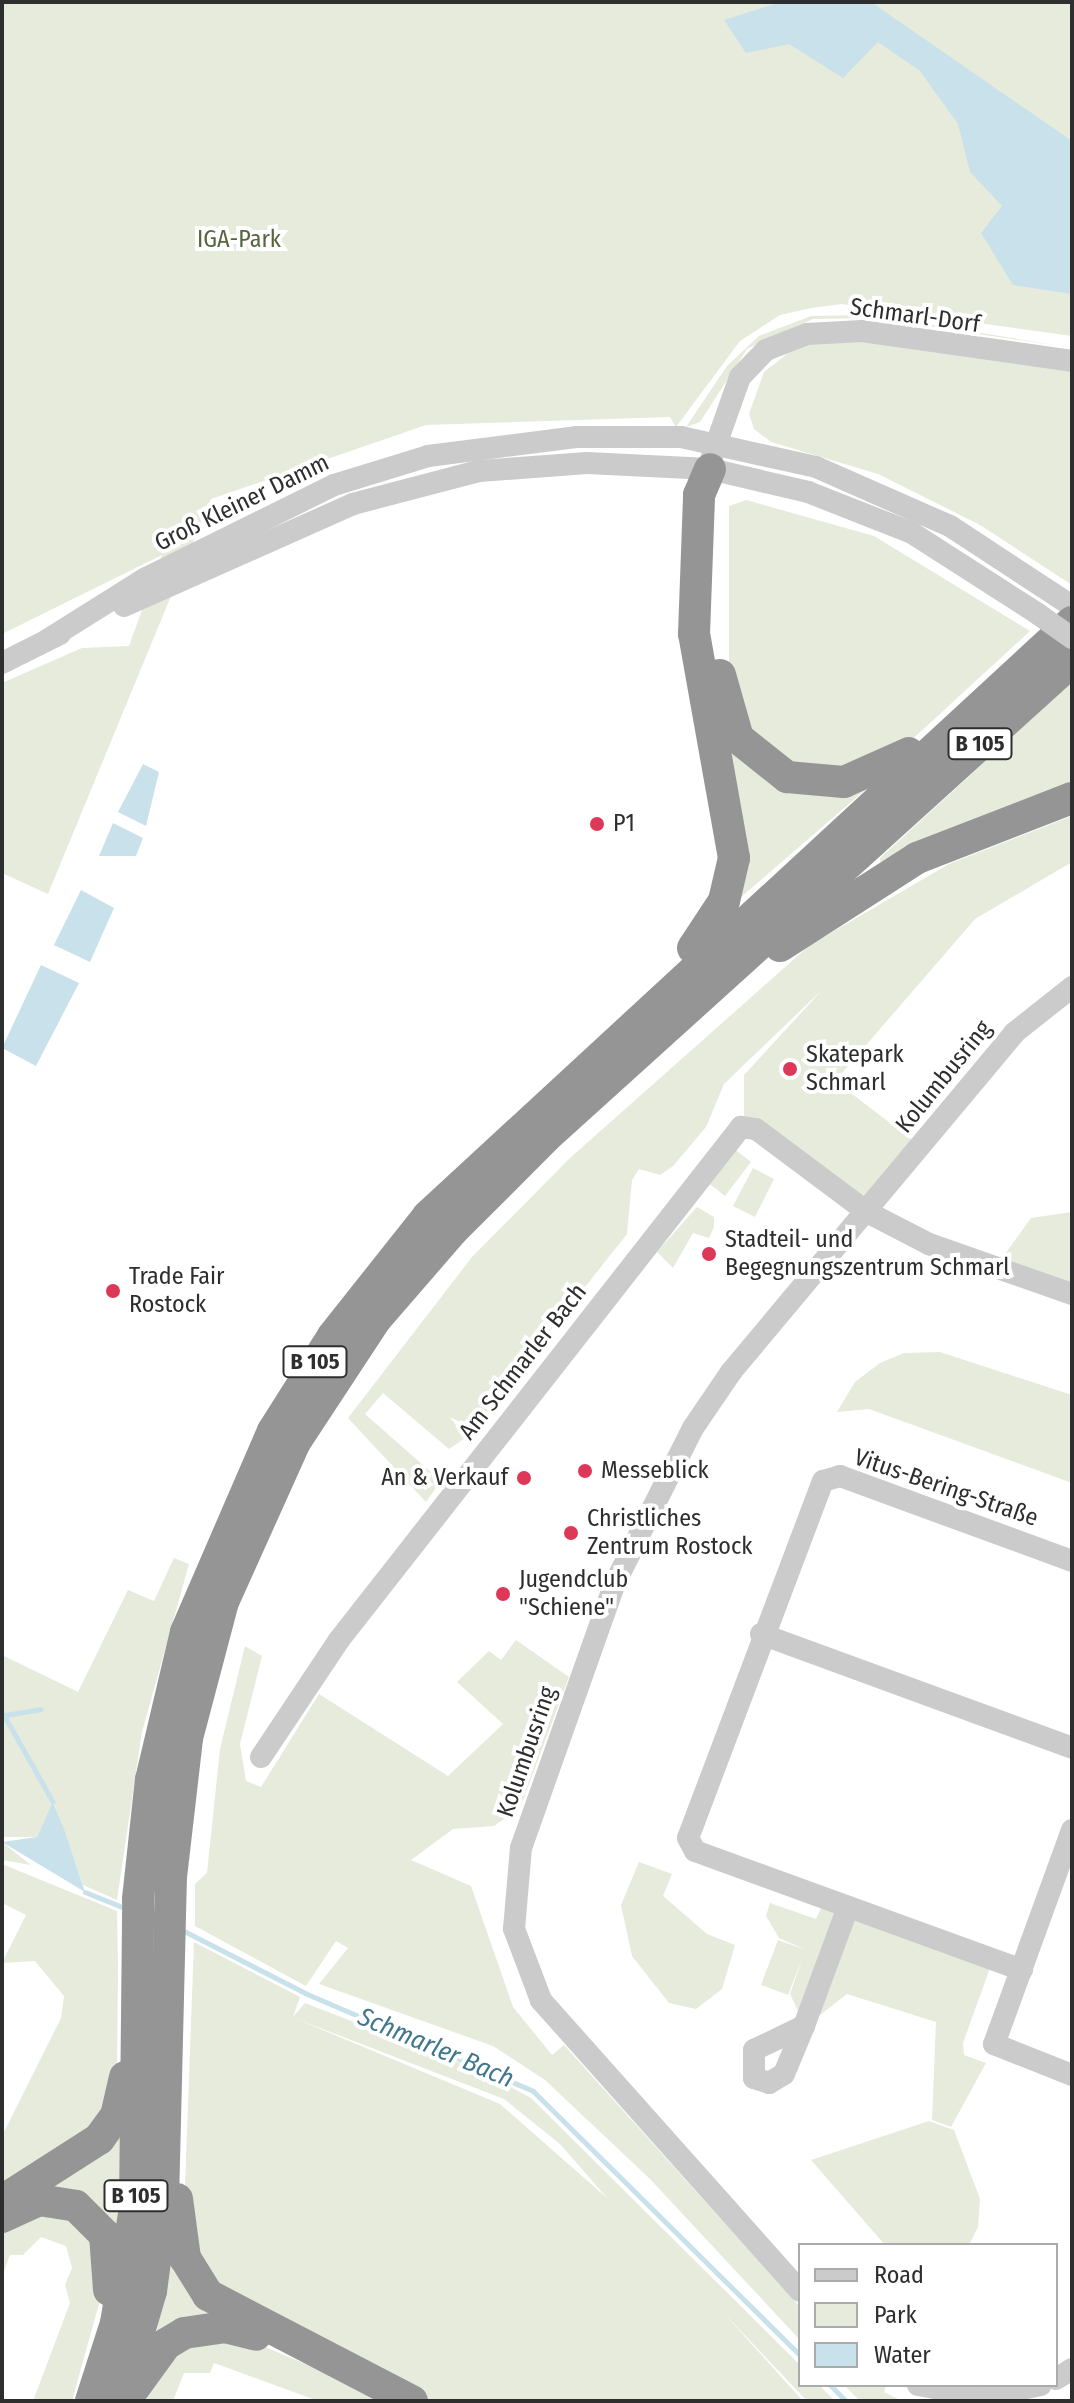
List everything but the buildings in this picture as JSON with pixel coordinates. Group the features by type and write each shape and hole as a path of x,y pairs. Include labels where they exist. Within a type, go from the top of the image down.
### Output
{"highway":[{"path":"712,456 720,498 714,613 722,694 738,738 769,767 822,783 875,772 954,712 986,701"},
{"path":"622,1032 637,1002 706,933 732,873 732,827 694,634 699,495 712,456"},
{"name":"B 105","path":"101,2398 125,2285 135,2208 138,1899 151,1780 186,1632 273,1431 333,1336 428,1216 622,1032 986,701 1067,608"},
{"name":"B 105","path":"101,2398 151,2291 166,2147 171,1910 180,1782 210,1645 270,1489 323,1394 452,1231 721,976 1072,661"},
{"path":"721,976 752,966 917,858 1072,798"},
{"path":"2,2201 83,2153 109,2128 122,2102 135,1995"},
{"path":"166,2147 178,2170 179,2237 192,2274 229,2311 412,2401"},
{"path":"2,2217 23,2203 58,2201 89,2216 105,2235 112,2267 90,2367 101,2398"},
{"path":"126,2401 166,2344 184,2333 225,2327 288,2342"}],"street":[{"name":"Schmarl-Dorf","path":"712,456 740,377 766,350 807,334 862,331 1072,361"},
{"name":"Groß Kleiner Damm","path":"2,663 292,527 416,485 479,471 712,456 871,487 950,526 1067,608"},
{"name":"Groß Kleiner Damm","path":"712,456 912,533 1072,638"},
{"name":"Kolumbusring","path":"798,2289 541,2000 518,1947 515,1889 521,1848 601,1619 670,1468 731,1372 1014,1033 1072,987"},
{"name":"Am Schmarler Bach","path":"261,1757 339,1640 733,1133 756,1129 867,1212"},
{"path":"867,1212 929,1244 1072,1294"},
{"name":"Vitus-Bering-Straße","path":"1022,1970 695,1851 688,1838 811,1499 832,1476 1072,1561"},
{"path":"761,1634 1072,1748"},
{"path":"1072,1830 994,2044 1072,2075"},
{"path":"804,2026 848,1907"},
{"path":"926,2387 962,2396 1014,2398 1037,2387"}],"green space":[{"name":"IGA-Park","path":"2,2 1072,2 1072,336 842,304 811,308 780,315 740,341 676,427 670,417 426,425 211,499 48,894 2,873 2,683 82,648 129,646 162,555 2,634"},
{"path":"872,315 1072,348 872,318 813,319 747,349 700,422 686,427 727,366 759,336 811,316"},
{"path":"831,337 1072,368 1072,585 980,525 878,474 771,442 754,429 749,414 764,372 796,347"},
{"path":"746,500 874,536 1030,631 904,747 871,767 793,768 747,728 729,668 729,506"},
{"path":"708,646 732,741 865,790 732,905"},
{"path":"1072,682 1072,787 880,862 880,858"},
{"path":"1072,816 1072,862 975,919 835,1081 915,1142 865,1202 744,1122 744,1075 823,989 724,1084 706,1127 673,1166 660,1175 639,1169 632,1180 627,1234 539,1345 516,1357 522,1368 483,1426 449,1449 383,1393 365,1414 441,1481 426,1502 348,1418 472,1257 570,1158 810,945 949,864"},
{"path":"732,1147 751,1162 725,1196 706,1181"},
{"path":"753,1168 774,1179 755,1217 733,1206"},
{"path":"697,1207 714,1217 714,1227 709,1238 693,1233 673,1268 657,1252"},
{"path":"1072,1212 1072,1294 995,1268 1031,1218"},
{"path":"940,1352 1072,1395 1072,1483 869,1409 837,1412 855,1382 880,1363 904,1353"},
{"path":"174,1558 189,1564 142,1732 117,1900 83,1885 54,1803 37,1837 2,1837 2,1655 78,1692 128,1590 154,1601"},
{"path":"516,1640 569,1677 520,1808 494,1826 453,1829 411,1860 471,1886 513,2007 552,2055 564,2045 798,2305 798,2338 650,2179 545,2080 493,2046 319,1984 348,1948 336,1941 306,1986 195,1926 195,1884 207,1873 220,1749 245,1646 262,1656 240,1744 246,1781 261,1787 319,1694 448,1776 503,1724 457,1682 489,1651 501,1660"},
{"path":"2,1842 31,1865 2,1860"},
{"path":"639,1862 672,1874 663,1896 707,1934 735,1945 722,1989 696,2009 669,2003 632,1956 621,1905"},
{"path":"2,1864 117,1911 118,1968 117,2069 93,2130 2,2189 2,2136 61,2018 64,1996 35,1961 2,1963 26,1915 2,1903"},
{"path":"770,1903 816,1919 822,1906 990,1968 963,2043 964,2055 986,2063 951,2127 932,2120 936,2022 847,1994 815,2019 799,2013 790,1994 803,1957 788,1995 761,1985 778,1940 806,1950 779,1938 766,1916"},
{"path":"194,1942 300,1997 293,2017 305,2003 485,2073 531,2098 798,2363 798,2387 821,2387 835,2401 807,2401 721,2310 803,2401 430,2401 215,2293 184,2213","holes":["294,2018 504,2099 560,2144 608,2199 500,2104"]},
{"path":"929,2121 954,2130 980,2199 978,2227 970,2243 883,2243 811,2160"},
{"path":"122,2125 119,2237 47,2190"},
{"path":"24,2212 86,2223 102,2293 72,2401 33,2401 70,2303 65,2285 72,2268 66,2246 41,2237 23,2255 10,2255 2,2277 2,2226"},
{"path":"169,2257 223,2316 154,2344 166,2287"},
{"path":"190,2342 256,2343 392,2401 318,2401 214,2363 210,2373 184,2373 173,2401 143,2401 164,2363"},
{"path":"846,2387 885,2387 884,2392 902,2401 860,2401"}],"water":[{"path":"781,2 871,2 1072,141 1072,294 1013,285 981,233 1002,206 970,172 958,124 920,71 878,42 843,78 789,44 746,53 724,20"},
{"path":"143,764 159,772 146,826 118,812"},
{"path":"113,823 143,838 136,856 99,856"},
{"path":"81,890 114,908 90,962 54,945"},
{"path":"41,965 79,983 36,1066 2,1048"},
{"path":"53,1802 85,1892 2,1842 37,1837"}],"waterway":[{"name":"Schmarler Bach","path":"6,1715 40,1709"},
{"name":"Schmarler Bach","path":"2,1712 53,1802"},
{"name":"Schmarler Bach","path":"85,1892 127,1909"},
{"name":"Schmarler Bach","path":"182,1930 307,1994 533,2091 798,2353"},
{"name":"Schmarler Bach","path":"832,2387 846,2401"}],"place":[{"name":"P1","path":"597,824"},
{"name":"Skatepark Schmarl","path":"790,1069"},
{"name":"Stadteil- und Begegnungszentrum Schmarl","path":"709,1254"},
{"name":"Trade Fair Rostock","path":"113,1291"},
{"name":"Messeblick","path":"585,1471"},
{"name":"An & Verkauf","path":"524,1478"},
{"name":"Christliches Zentrum Rostock","path":"571,1533"},
{"name":"Jugendclub \"Schiene\"","path":"503,1594"}]}
